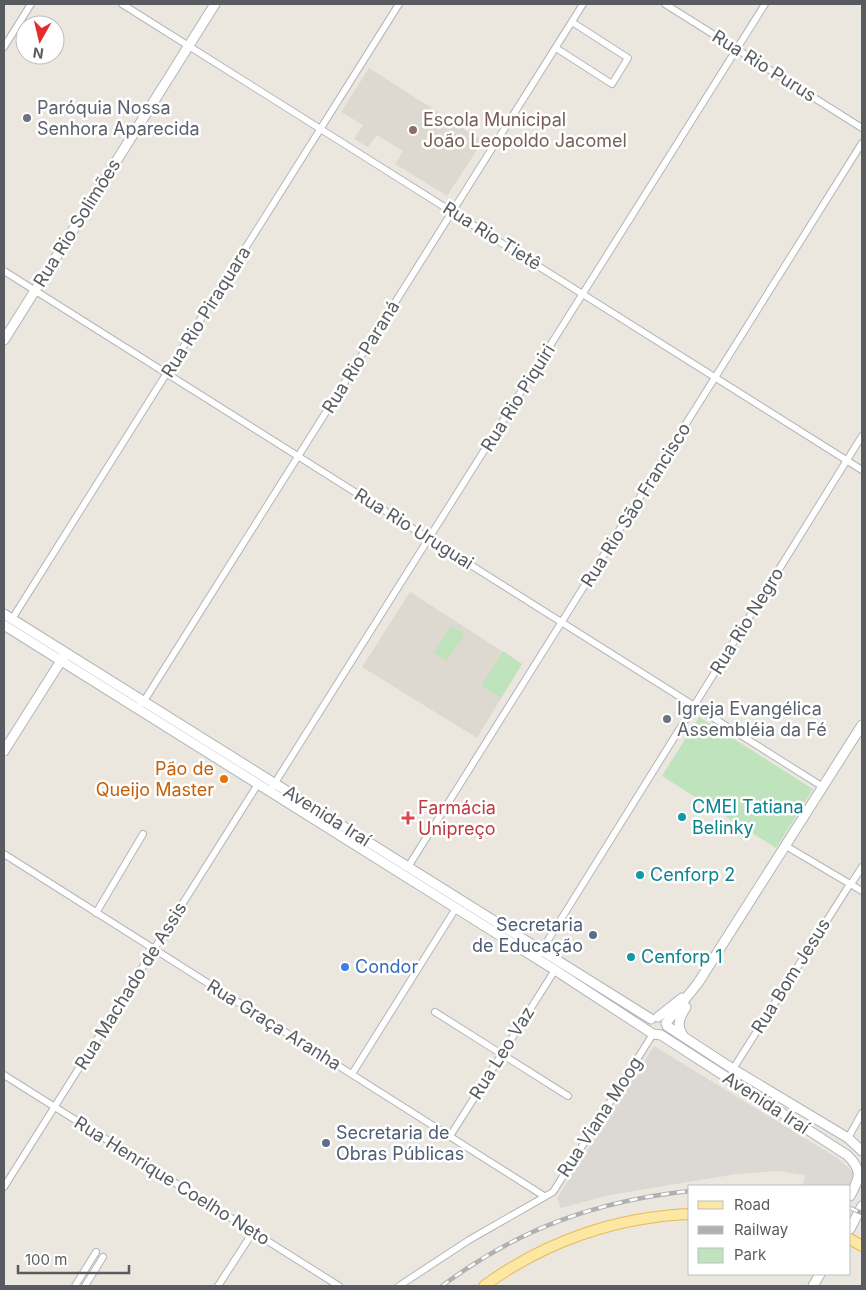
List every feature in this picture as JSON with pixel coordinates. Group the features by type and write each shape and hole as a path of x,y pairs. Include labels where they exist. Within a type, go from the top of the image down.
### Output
{"main road":[{"name":"Rua Rio Solimões","path":"4,340 215,4"},
{"name":"Avenida Iraí","path":"4,614 43,644"},
{"name":"Avenida Iraí","path":"4,625 43,644 390,861 456,908 655,1018"},
{"path":"4,751 64,657"},
{"name":"Avenida Iraí","path":"159,717 258,784 272,788"},
{"path":"685,1038 680,1032 680,1016 698,983 862,725"},
{"name":"Avenida Iraí","path":"390,861 408,867 539,954 555,970 847,1155 859,1172 859,1180 851,1194"},
{"path":"698,983 666,1025 666,1030 654,1033 648,1026 655,1018 676,1004 698,983"},
{"path":"655,1018 662,1018 666,1025"},
{"name":"Avenida Iraí","path":"666,1025 733,1069 848,1138 862,1151"},
{"path":"851,1227 862,1206"},
{"path":"484,1286 548,1247 578,1235 624,1222 688,1214"},
{"path":"851,1240 862,1246"},
{"path":"813,1286 819,1275"}],"street":[{"path":"4,47 31,4"},
{"name":"Rua Rio Tietê","path":"122,4 862,470"},
{"name":"Rua Rio Piraquara","path":"12,619 399,4"},
{"name":"Rua Rio Paraná","path":"140,705 299,457 583,4"},
{"name":"Rua Rio Purus","path":"665,4 862,128"},
{"name":"Rua Rio Piquiri","path":"272,788 766,4"},
{"path":"556,48 612,84 628,58 572,22"},
{"name":"Rua Rio São Francisco","path":"408,867 862,143"},
{"name":"Rua Rio Uruguai","path":"4,271 824,787"},
{"name":"Rua Rio Negro","path":"539,954 862,436"},
{"name":"Rua Machado de Assis","path":"4,1187 258,784"},
{"path":"96,913 143,834"},
{"path":"786,846 862,891"},
{"name":"Rua Graça Aranha","path":"4,854 544,1196"},
{"name":"Rua Bom Jesus","path":"733,1069 862,867"},
{"path":"352,1074 456,908"},
{"name":"Rua Leo Vaz","path":"450,1136 555,970"},
{"path":"435,1012 568,1096"},
{"name":"Rua Viana Moog","path":"400,1286 470,1240 553,1192 654,1033"},
{"name":"Rua Henrique Coelho Neto","path":"4,1075 339,1286"},
{"path":"848,1138 862,1114"},
{"path":"218,1286 252,1232"},
{"path":"75,1286 96,1252"},
{"path":"85,1286 103,1257"}],"shaded area":[{"name":"Escola Municipal João Leopoldo Jacomel","path":"369,68 483,141 447,196 395,164 403,151 377,135 368,147 354,139 363,125 341,112"},
{"path":"410,592 522,664 477,738 362,667"},
{"path":"654,1046 839,1159 853,1172 854,1177 850,1185 803,1185 805,1175 778,1171 737,1174 610,1195 561,1208 557,1198"}],"green space":[{"path":"452,625 465,634 446,661 433,652"},
{"path":"503,651 522,664 501,698 481,686"},
{"path":"699,717 813,789 776,848 662,776"}],"railway":[{"path":"442,1286 500,1249 559,1221 590,1210 622,1202 688,1191"},
{"path":"851,1208 862,1213"}],"place":[{"name":"Paróquia Nossa Senhora Aparecida","path":"27,118"},
{"name":"Escola Municipal João Leopoldo Jacomel","path":"413,130"},
{"name":"Igreja Evangélica Assembléia da Fé","path":"667,719"},
{"name":"Pão de Queijo Master","path":"224,779"},
{"name":"CMEI Tatiana Belinky","path":"682,817"},
{"name":"Farmácia Unipreço","path":"408,818"},
{"name":"Cenforp 2","path":"640,875"},
{"name":"Secretaria de Educação","path":"593,935"},
{"name":"Cenforp 1","path":"631,957"},
{"name":"Condor","path":"345,967"},
{"name":"Secretaria de Obras Públicas","path":"326,1143"}]}
